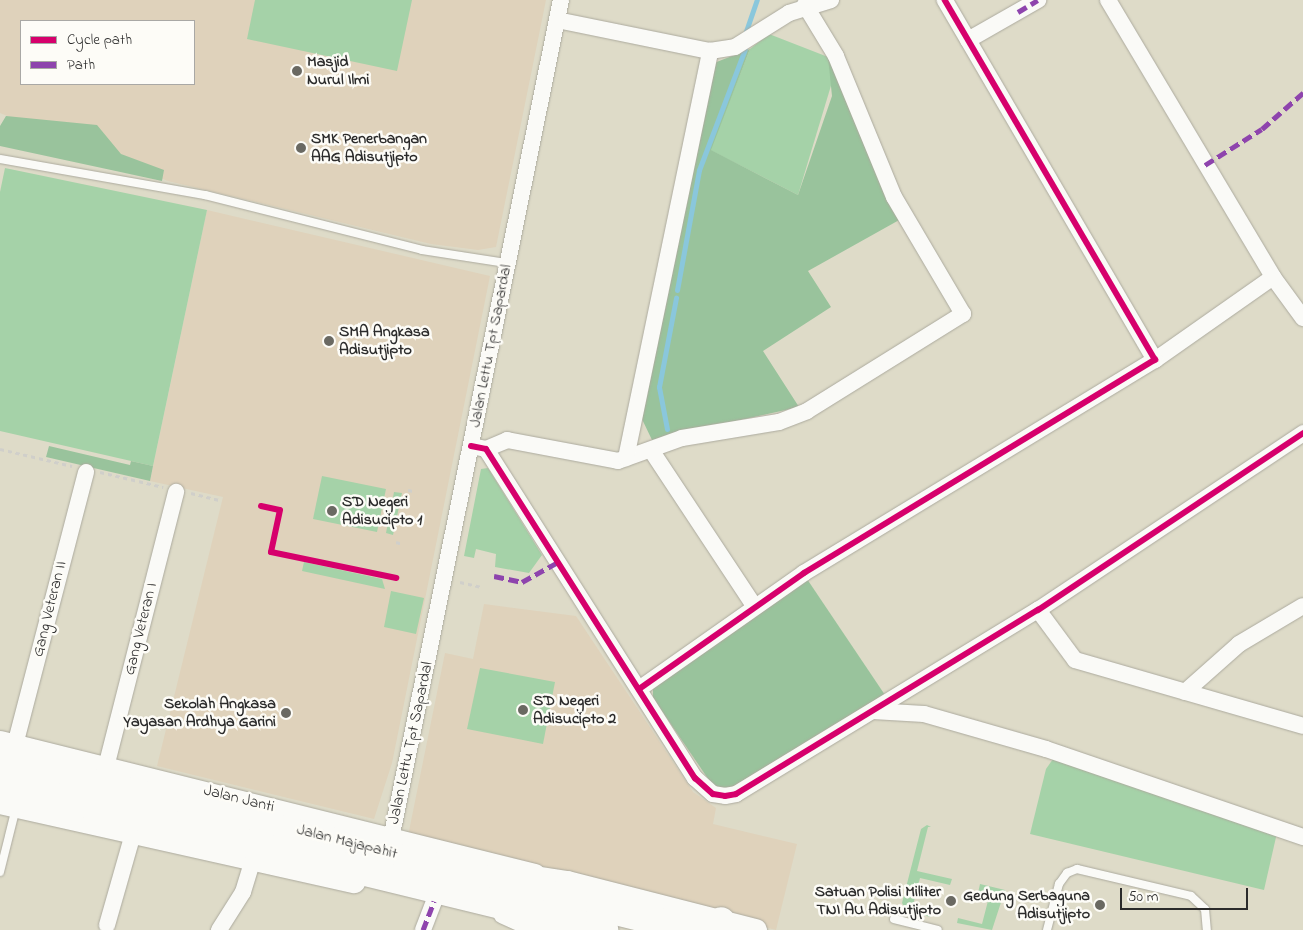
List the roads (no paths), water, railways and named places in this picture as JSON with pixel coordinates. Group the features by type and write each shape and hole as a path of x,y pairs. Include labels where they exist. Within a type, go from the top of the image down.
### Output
{"highway":[{"name":"Jalan Majapahit","path":"5,749 335,851"},
{"name":"Jalan Majapahit","path":"0,783 335,851 476,886 693,930"},
{"name":"Jalan Majapahit","path":"476,886 604,930"}],"street":[{"name":"Jalan Lettu Tpt Sapardal","path":"391,838 478,448 506,263 561,0"},
{"path":"557,20 710,51 745,42 805,5 831,0"},
{"path":"945,0 1155,360"},
{"path":"968,40 1038,0"},
{"path":"1108,0 1273,277 1303,318"},
{"path":"805,5 836,56 894,197 963,314 794,416 682,438 651,450 611,461 507,440 478,448 639,689 695,778 713,794 725,796 873,712 1038,610 1303,433"},
{"path":"626,458 710,51"},
{"path":"639,689 755,607 1155,360 1273,277"},
{"path":"651,450 755,607"},
{"name":"Gang Veteran II","path":"5,749 86,470"},
{"name":"Gang Veteran I","path":"106,766 176,491"},
{"path":"1185,692 1239,644 1303,606"},
{"path":"1038,610 1075,660 1303,726"},
{"path":"873,712 924,714 1046,749 1303,837"},
{"name":"Jalan Janti","path":"5,749 106,766 535,875"},
{"path":"8,804 434,901 533,927"},
{"path":"107,925 133,834"},
{"path":"219,930 243,892 253,860"},
{"path":"476,886 535,875 720,926 756,930"},
{"path":"476,886 533,927"},
{"path":"423,930 434,901"}],"lane":[{"path":"0,159 205,195 422,250 506,263"},
{"path":"0,872 8,804"},
{"path":"1047,930 1059,884 1066,873 1077,869 1191,896 1204,909 1206,930"},
{"path":"894,919 938,930"}],"waterway":[{"path":"745,34 757,0"},
{"path":"677,290 699,170 745,49"},
{"path":"667,429 659,387 676,298"}],"place":[{"name":"Masjid Nurul Ilmi","path":"297,71"},
{"name":"SMK Penerbangan AAG Adisutjipto","path":"301,148"},
{"name":"SMA Angkasa Adisutjipto","path":"329,341"},
{"name":"SD Negeri Adisucipto 1","path":"332,511"},
{"name":"SD Negeri Adisucipto 2","path":"523,710"},
{"name":"Sekolah Angkasa Yayasan Ardhya Garini","path":"286,713"},
{"name":"Satuan Polisi Militer TNI AU Adisutjipto","path":"951,901"},
{"name":"Gedung Serbaguna Adisutjipto","path":"1100,905"}]}
